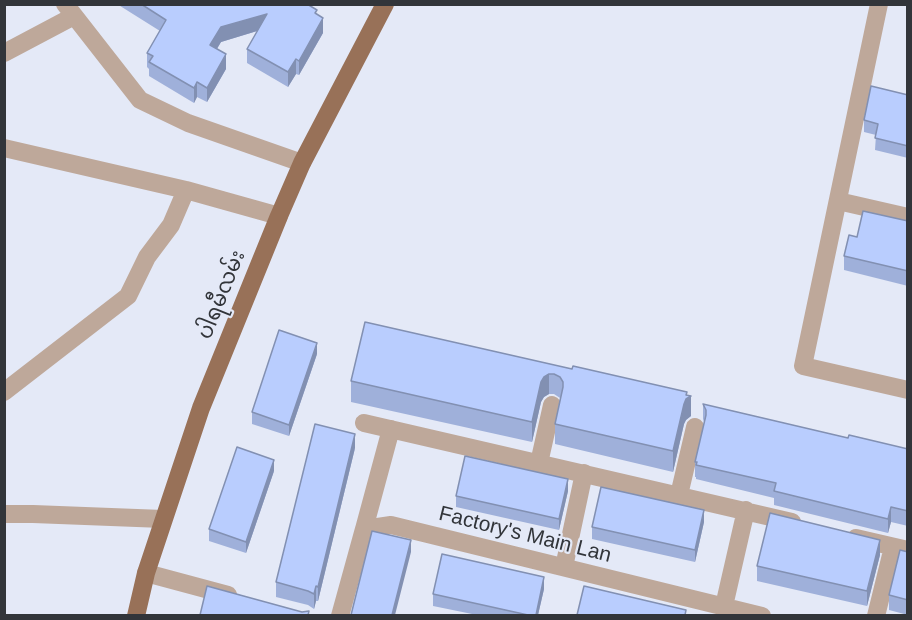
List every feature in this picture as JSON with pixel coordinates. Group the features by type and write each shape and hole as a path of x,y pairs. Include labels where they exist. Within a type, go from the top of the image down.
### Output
{"main road":[{"name":"ပါရမီလမ်း","path":"136,615 146,573 201,408 279,216 302,163 385,4"}],"street":[{"path":"879,4 803,366 908,390"},
{"path":"4,53 70,10 140,100 188,123 302,163"},
{"path":"4,148 186,190 279,216"},
{"path":"4,392 128,296 147,257 171,225 186,190"},
{"path":"838,201 908,217"},
{"path":"539,463 552,405"},
{"path":"364,423 814,527"},
{"path":"679,495 695,427"},
{"path":"340,615 391,429"},
{"path":"564,567 584,473"},
{"path":"724,606 746,510"},
{"path":"4,514 163,519"},
{"name":"Factory's Main Lan","path":"364,529 390,525 762,615"},
{"path":"836,533 900,549 876,615"},
{"path":"146,573 248,600"}],"building":[{"path":"141,4 307,4 317,10 315,13 323,18 299,61 296,59 288,72 247,49 267,14 221,27 210,45 226,54 207,88 197,82 194,88 149,62 153,56 147,53 166,20"},
{"path":"871,86 908,95 908,146 875,138 878,124 864,120"},
{"path":"863,211 908,221 908,271 844,256 849,235 857,237"},
{"path":"365,322 572,369 573,366 687,392 686,395 691,396 684,404 673,451 555,424 563,382 554,374 544,377 541,382 532,422 351,381"},
{"path":"279,330 317,343 289,425 252,412"},
{"path":"703,404 848,438 849,435 908,449 908,511 891,507 888,519 774,491 776,483 696,465 706,415"},
{"path":"315,424 355,434 318,587 316,586 314,594 276,582"},
{"path":"237,447 274,460 246,542 209,529"},
{"path":"465,456 568,479 559,519 456,496"},
{"path":"601,487 704,510 695,550 592,527"},
{"path":"770,513 880,540 867,591 757,566"},
{"path":"372,531 411,540 392,615 351,615"},
{"path":"900,550 908,552 908,600 889,595"},
{"path":"442,554 544,577 536,615 433,594"},
{"path":"207,586 302,612 309,611 308,615 200,615"},
{"path":"584,586 686,610 685,615 577,615"}]}
